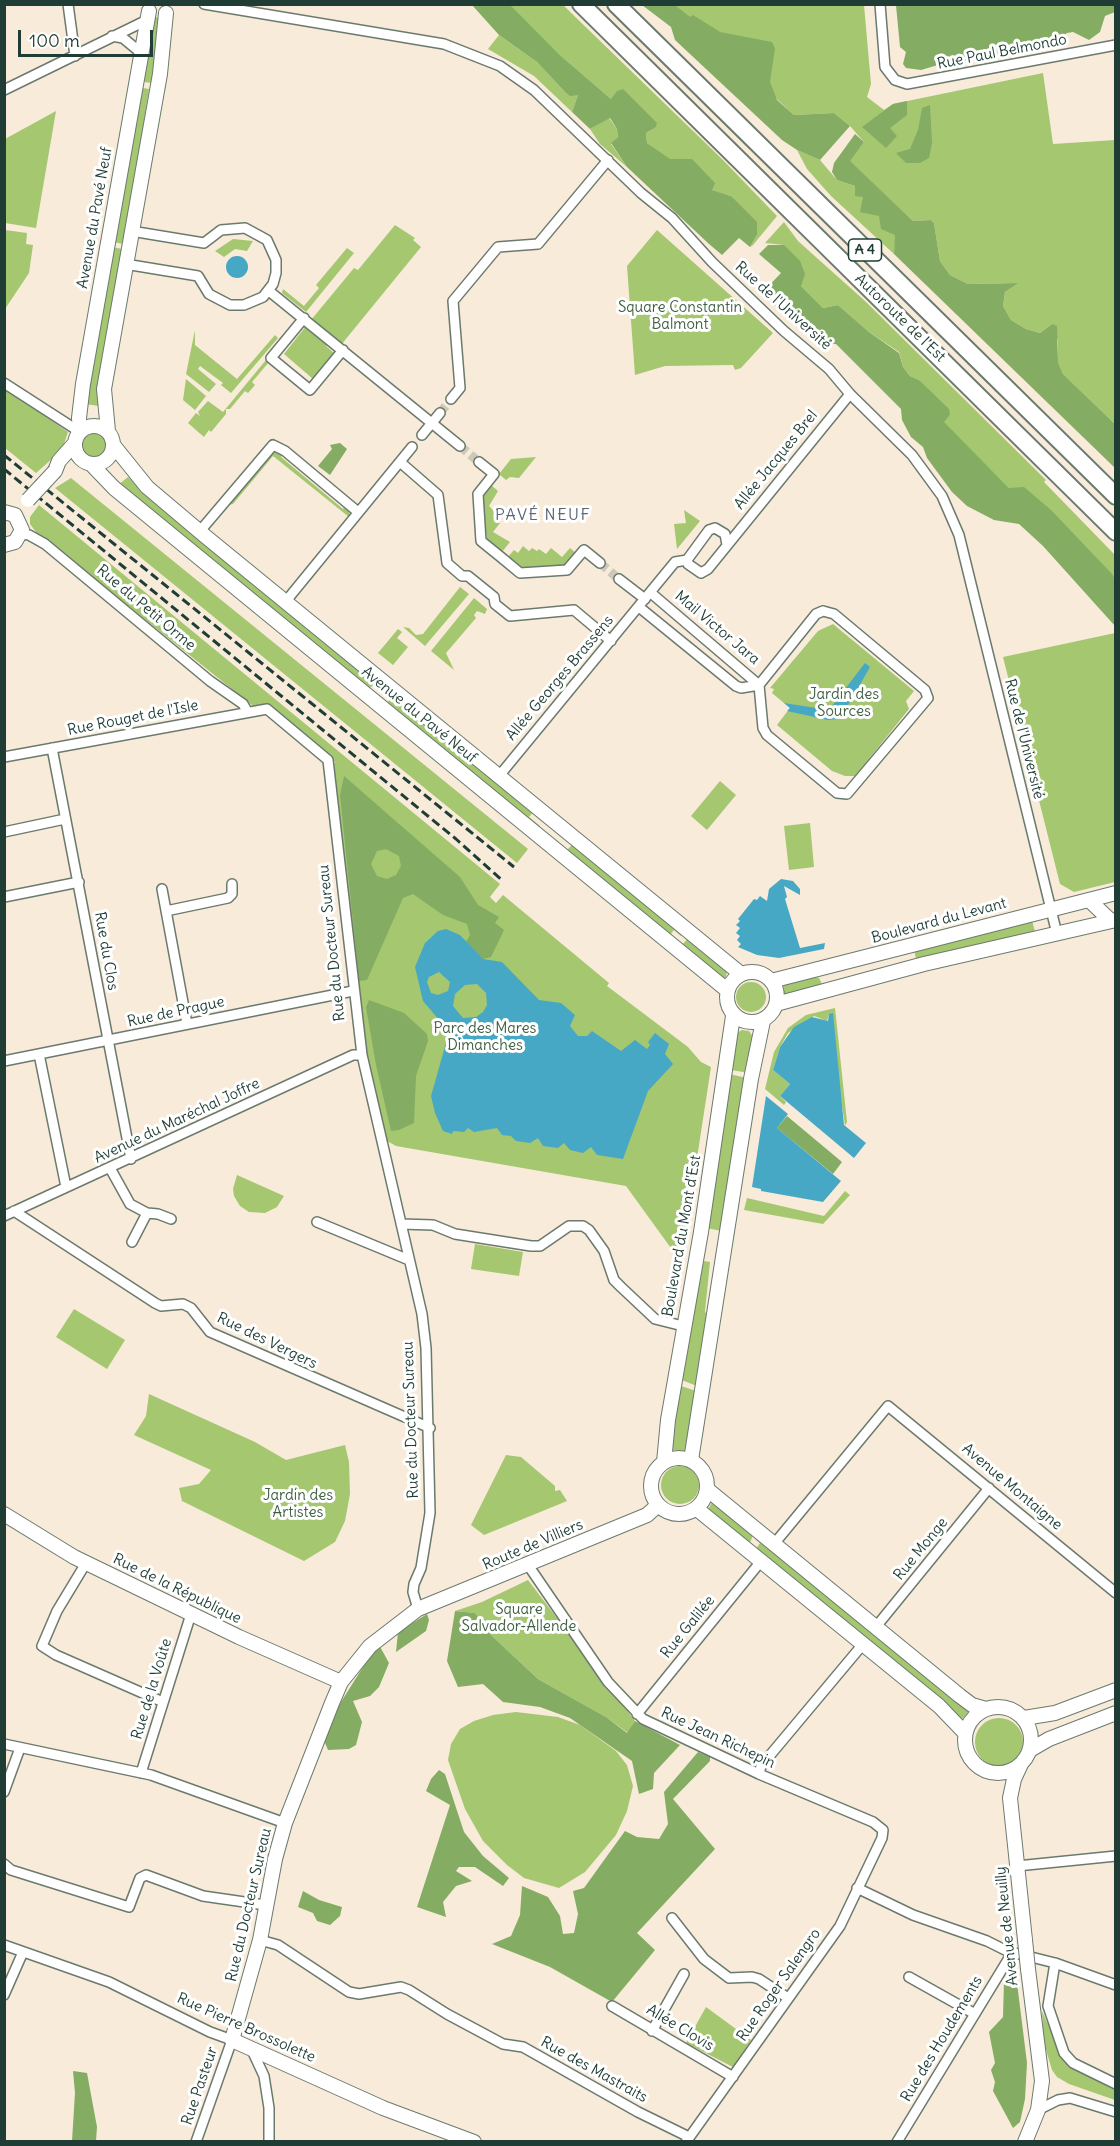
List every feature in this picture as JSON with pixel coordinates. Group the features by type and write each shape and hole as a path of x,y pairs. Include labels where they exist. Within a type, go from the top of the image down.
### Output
{"highway":[{"name":"Autoroute de l’Est","path":"581,4 1116,532"},
{"name":"Autoroute de l’Est","path":"616,4 1115,496"}],"main road":[{"path":"146,12 158,14 170,9"},
{"path":"55,471 107,460 114,446 108,431 104,389 170,9"},
{"name":"Avenue du Pavé Neuf","path":"78,437 80,405 146,12"},
{"path":"4,545 15,542 21,534 21,525 10,513 28,500 55,471 59,461 78,437 94,426 108,431"},
{"path":"78,437 76,453 89,464"},
{"name":"Avenue du Pavé Neuf","path":"114,446 147,487 741,974"},
{"name":"Avenue du Pavé Neuf","path":"89,464 114,488 727,990"},
{"name":"Boulevard du Levant","path":"771,981 1116,893"},
{"path":"1089,900 1114,922"},
{"path":"776,1004 924,964 1114,922"},
{"path":"691,1460 751,1076 763,1021 773,1011 777,996 771,981 755,972 741,974 727,990 727,1005 734,1016 747,1023 763,1021"},
{"name":"Boulevard du Mont d'Est","path":"664,1462 683,1326 703,1221 734,1016"},
{"path":"673,1458 691,1460 704,1472 708,1490 697,1509 677,1515 658,1505 651,1487 652,1477 664,1462 673,1458"},
{"path":"708,1490 972,1705 986,1709 1006,1707 1024,1718 1031,1739 1030,1750"},
{"name":"Route de Villiers","path":"418,1610 647,1515 658,1505"},
{"path":"697,1509 864,1643 956,1721 965,1733 968,1754 974,1763 993,1772 1003,1773 1021,1764 1030,1750 1049,1739 1116,1713"},
{"name":"Rue de la République","path":"4,1514 86,1563 191,1614 341,1682"},
{"name":"Rue du Docteur Sureau","path":"232,2040 260,1940 265,1905 285,1823 341,1682 369,1646 418,1610"},
{"path":"1024,1718 1054,1713 1116,1690"},
{"path":"965,1733 969,1723 986,1709"},
{"name":"Avenue de Neuilly","path":"1021,1764 1014,1779 1010,1798 1042,2080 1038,2110 1024,2142"},
{"name":"Avenue de Neuilly","path":"993,1772 1010,1798"},
{"name":"Rue Pierre Brossolette","path":"232,2040 383,2108 474,2142"},
{"name":"Avenue de Neuilly","path":"1024,2142 1033,2099 1037,2049"}],"street":[{"path":"68,4 75,56"},
{"name":"Rue de l'Université","path":"204,4 444,44 500,66 534,90 641,193 672,218 712,262 784,331 830,369 850,394 921,465 942,496 953,518 1057,934"},
{"name":"Rue Paul Belmondo","path":"880,4 885,67 895,80 907,84 919,84 1116,45"},
{"path":"4,90 112,36 146,12"},
{"path":"112,36 123,38 140,52"},
{"path":"451,399 460,388 453,302 498,247 538,244 608,160"},
{"path":"125,264 198,276 208,294 230,305 252,303 268,291 276,273 276,260 267,240 258,233 234,227 221,230 204,243 131,231"},
{"path":"268,291 460,446"},
{"path":"304,318 271,357 310,390 343,350"},
{"path":"4,383 78,437"},
{"name":"Allée Jacques Brel","path":"687,560 693,569 705,572 850,394"},
{"path":"422,435 440,413"},
{"path":"200,531 273,445 282,449 358,512"},
{"path":"286,601 412,447"},
{"path":"400,462 438,495 447,563 462,576 468,576 487,591 494,597 495,604 510,616 574,610 611,641"},
{"path":"479,462 494,474 478,494 481,541 520,573 567,570 584,550 600,563"},
{"path":"645,600 675,562 687,560 709,530 715,528 725,534 727,545"},
{"name":"Rue du Petit Orme","path":"21,534 29,535 45,544 210,681 243,704 247,711"},
{"name":"Mail Victor Jara","path":"619,579 759,685"},
{"name":"Allée Georges Brassens","path":"500,776 645,600"},
{"name":"Mail Victor Jara","path":"645,600 736,686 741,688 759,685"},
{"path":"828,612 925,690 928,698 851,792 842,795 764,732 759,685 816,614 828,612"},
{"name":"Rue Rouget de l'Isle","path":"4,757 247,711 267,710"},
{"name":"Rue du Docteur Sureau","path":"267,710 328,760 362,1055 409,1260 424,1337 430,1428 430,1513 421,1568 413,1592 418,1610"},
{"name":"Rue du Clos","path":"52,748 131,1159"},
{"path":"4,832 65,819"},
{"path":"4,897 79,882"},
{"path":"166,910 228,898 233,890 232,884"},
{"path":"162,889 188,1024"},
{"name":"Rue de Prague","path":"4,1061 353,991"},
{"path":"39,1054 66,1187"},
{"name":"Avenue du Maréchal Joffre","path":"9,1213 131,1159 353,1055 362,1055"},
{"path":"110,1168 125,1198 134,1207 171,1219"},
{"name":"Rue des Vergers","path":"9,1213 155,1303 161,1306 183,1304 191,1308 210,1332 430,1428"},
{"path":"132,1242 147,1213"},
{"path":"317,1222 409,1260"},
{"path":"401,1224 426,1224 455,1234 531,1246 540,1246 569,1226 583,1226 589,1230 604,1251 614,1280 655,1319 683,1326"},
{"name":"Avenue Montaigne","path":"774,1544 888,1406 1116,1593"},
{"name":"Rue Monge","path":"875,1628 989,1488"},
{"name":"Rue Galilée","path":"637,1713 762,1560"},
{"path":"86,1563 57,1611 42,1646 56,1656 163,1702"},
{"name":"Rue Jean Richepin","path":"528,1565 608,1682 637,1713 655,1727 873,1822 883,1830 882,1838"},
{"name":"Rue de la Voûte","path":"141,1773 191,1614"},
{"path":"759,1774 761,1766 864,1643"},
{"path":"4,1744 141,1773 285,1823"},
{"path":"4,1792 20,1748"},
{"name":"Rue Roger Salengro","path":"688,2139 840,1926 882,1838"},
{"path":"1017,1866 1116,1856"},
{"path":"5,1865 129,1907 140,1878 146,1875 202,1896 265,1905"},
{"path":"857,1888 913,1915 987,1941 1012,1953 1055,1964 1116,1985"},
{"path":"672,1918 704,1959 729,1978 759,1979 788,1998"},
{"name":"Rue des Mastraits","path":"260,1940 278,1945 349,1992 359,1994 401,1987 409,1990 456,2019 503,2044 523,2047 688,2139"},
{"name":"Rue Pierre Brossolette","path":"4,1945 109,1982 210,2032 232,2040"},
{"path":"4,1995 22,1952"},
{"name":"Rue des Houdements","path":"897,2142 1012,1953"},
{"path":"1055,1964 1048,2006 1064,2053 1073,2063 1116,2084"},
{"path":"652,2031 684,1974"},
{"path":"909,1977 975,2014"},
{"name":"Allée Clovis","path":"612,2006 733,2077"},
{"name":"Rue Pasteur","path":"196,2142 232,2040"},
{"path":"251,2048 264,2076 269,2108 269,2142"},
{"path":"1038,2110 1058,2100 1070,2098 1116,2112"}],"green space":[{"path":"509,4 560,55 611,99 617,91 623,89 657,123 655,128 646,133 647,143 670,159 692,159 715,183 712,190 731,196 757,222 757,235 750,247 739,238 722,255 709,244 627,167 611,143 618,137 617,129 610,118 590,129 572,112 578,95 570,96 564,91 537,62 499,35 472,5"},
{"path":"1115,4 1115,12 1105,16 1100,32 1089,40 1073,32 1067,33 1055,41 1049,40 1042,46 1032,45 1012,53 973,58 960,67 938,65 921,70 906,68 903,64 906,52 900,47 896,5"},
{"path":"509,5 563,5 723,160 777,216 753,245 750,247 757,235 731,196 711,190 647,143 646,133 655,128 611,99 560,55"},
{"path":"642,5 675,5 690,17 693,15 720,32 772,42 775,48 770,82 777,100 794,115 834,113 850,126 820,160 797,150 782,140 675,40 671,27"},
{"path":"675,5 864,5 871,84 867,97 884,110 893,104 1043,73 1053,144 1115,140 1115,424 1063,374 1058,362 1058,341 1052,324 1040,333 1026,329 1011,320 1003,306 1005,292 1017,283 968,284 950,275 940,261 934,223 931,220 913,221 849,161 864,142 850,126 834,113 794,115"},
{"path":"154,17 161,18 151,83 138,81"},
{"path":"499,35 537,62 564,91 578,95 572,112 534,76 488,49"},
{"path":"138,87 149,89 124,244 112,242"},
{"path":"907,101 907,115 890,128 897,136 886,148 862,127 893,104"},
{"path":"930,105 932,143 929,158 920,163 906,163 896,153 910,149 918,130 922,108"},
{"path":"56,111 36,228 5,223 5,139"},
{"path":"609,118 617,129 618,137 611,144 627,167 600,144 590,129"},
{"path":"855,134 864,142 850,161 913,221 931,220 934,223 940,261 950,275 968,284 1018,283 1005,292 1003,306 1011,320 1026,329 1040,333 1052,324 1057,326 1058,362 1063,374 1115,424 1115,468 894,254 895,235 881,229 879,216 860,212 863,197 855,196 855,186 837,180 832,172 834,163"},
{"path":"797,150 820,160 837,180 855,186 896,235 894,254 831,196 807,169"},
{"path":"784,222 798,241 865,301 1046,480 1044,482 1115,555 1115,579 1009,488 943,422 950,415 919,380 910,376 903,367 899,352 869,332 838,305 823,308 801,286 784,245 765,243"},
{"path":"395,225 415,238 413,240 421,247 341,345 311,320 354,268 358,270"},
{"path":"5,230 27,233 26,244 33,245 29,273 5,309"},
{"name":"Square Constantin Balmont","path":"657,230 773,333 741,368 735,370 733,365 665,366 635,375 627,266"},
{"path":"233,239 253,241 247,251 235,249 224,257 215,251"},
{"path":"768,245 784,245 800,261 805,274 801,286 823,308 838,305 869,332 899,353 903,367 910,376 919,380 949,409 950,415 944,422 1009,488 1024,487 1051,510 1112,574 1115,579 1115,626 1043,546 1019,524 994,520 967,506 952,492 927,458 923,447 911,437 902,420 901,409 836,344 825,344 761,294 781,273 759,254"},
{"path":"111,247 123,249 99,406 85,404"},
{"path":"347,248 354,253 306,312 282,293 283,289 304,306 319,288 316,285"},
{"path":"306,326 328,344 326,346 334,353 313,379 284,354"},
{"path":"195,330 195,345 237,379 275,335 278,338 231,393 221,385 223,383 200,366 198,369 216,384 209,392 186,374"},
{"path":"266,360 269,362 252,382 255,385 248,393 245,391 230,409 226,409 226,414 211,432 209,430 204,437 188,423 196,413 200,416 198,412 208,401 223,412"},
{"path":"186,379 206,396 195,410 183,400"},
{"path":"4,387 68,432 62,450 36,473 5,448"},
{"path":"94,433 103,436 106,445 103,454 94,457 85,454 82,445 85,436"},
{"path":"340,443 347,449 330,475 318,466 332,449 330,445"},
{"path":"274,449 284,453 281,457 343,509 346,504 350,509 349,517 273,456 233,504 228,505"},
{"path":"536,457 519,478 510,477 506,480 499,474 511,459"},
{"path":"128,477 388,692 387,694 374,684 368,690 118,485"},
{"path":"71,478 528,849 517,863 55,488"},
{"path":"491,485 498,491 489,506 494,511 499,506 500,508 493,516 500,523 493,532 510,542 501,553 487,541 482,495"},
{"name":"Parc des Mares Dimanches","path":"39,505 500,884 490,897 496,903 503,895 609,983 607,986 688,1047 701,1062 711,1067 681,1262 626,1186 396,1146 380,1137 352,984 333,766 335,762 264,704 253,706 36,532 30,524 30,517"},
{"path":"684,510 700,521 677,549 674,524 686,523"},
{"path":"523,546 529,551 532,548 537,551 539,549 546,554 551,548 562,557 570,548 577,554 567,566 522,570 507,558 514,550 518,553"},
{"path":"460,587 469,594 425,646 403,627 409,628 416,635 423,634"},
{"path":"474,598 487,609 485,614 477,611 474,615 476,618 446,653 454,670 431,651"},
{"name":"Jardin des Sources","path":"833,624 914,691 906,701 909,709 855,776 845,776 832,771 777,725 790,708 772,693 774,689 770,688 818,631"},
{"path":"398,629 402,632 397,638 408,647 393,665 378,653"},
{"path":"1115,633 1115,882 1074,892 1060,884 1003,657"},
{"path":"374,691 388,702 393,695 534,811 529,817 540,826 538,828 372,693"},
{"path":"344,776 460,877 478,905 499,917 495,923 504,930 491,957 483,959 466,942 470,935 467,924 443,915 413,894 403,898 367,980 359,981 340,795","holes":["386,849 399,856 401,866 396,875 387,879 377,876 371,864 377,851"]},
{"path":"720,781 736,795 707,830 691,816"},
{"path":"810,823 814,867 789,870 784,826"},
{"path":"573,844 683,934 681,936 674,930 669,936 565,852"},
{"path":"1032,920 1035,932 917,963 914,950"},
{"path":"675,938 683,944 688,938 727,971 726,977 723,979"},
{"path":"810,976 819,978 823,986 787,995 782,991 782,985"},
{"path":"751,982 762,986 766,997 762,1008 751,1012 740,1008 736,997 740,986"},
{"path":"369,1000 404,1013 427,1034 428,1041 416,1076 414,1123 399,1130 391,1131 366,1007"},
{"path":"835,1008 847,1122 845,1126 829,1014 827,1021 814,1016 788,1033 780,1047 773,1070 790,1084 780,1096 786,1102 784,1105 765,1089 774,1052 788,1028 806,1015"},
{"path":"742,1030 749,1031 754,1038 749,1073 731,1070 737,1033"},
{"path":"729,1074 747,1078 722,1231 706,1228 715,1187 715,1158"},
{"path":"787,1116 842,1162 833,1174 777,1128"},
{"path":"237,1175 284,1196 277,1207 265,1213 249,1212 240,1206 234,1196 233,1189"},
{"path":"845,1191 850,1195 823,1224 744,1210 747,1198 824,1216"},
{"path":"475,1244 523,1252 519,1276 471,1269"},
{"path":"704,1261 710,1262 705,1311 708,1319 697,1386 679,1379 687,1328"},
{"path":"74,1309 125,1340 107,1369 56,1337"},
{"path":"678,1385 696,1391 687,1451 673,1450 671,1440"},
{"name":"Jardin des Artistes","path":"149,1394 255,1442 286,1460 345,1445 349,1462 350,1494 345,1521 335,1542 304,1561 182,1501 179,1488 199,1484 211,1470 134,1435 146,1416"},
{"path":"506,1455 521,1457 555,1486 555,1491 560,1490 567,1501 484,1535 471,1525"},
{"path":"680,1466 693,1472 699,1485 693,1498 680,1504 667,1498 661,1485 667,1472"},
{"path":"712,1502 754,1533 749,1545 708,1510"},
{"path":"757,1536 969,1711 962,1719 756,1549 760,1543 755,1539"},
{"name":"Square Salvador-Allende","path":"528,1580 635,1721 628,1733 606,1717 538,1679 492,1636 475,1613 455,1611 482,1602"},
{"path":"455,1611 475,1613 492,1636 538,1679 606,1717 627,1733 635,1721 680,1745 654,1773 653,1789 639,1794 632,1761 570,1718 540,1707 503,1702 483,1684 458,1687 447,1661"},
{"path":"427,1614 429,1620 426,1631 396,1652 398,1632"},
{"path":"378,1643 389,1663 379,1687 370,1696 353,1701 362,1722 356,1745 349,1749 328,1750 323,1738 341,1702"},
{"path":"516,1712 558,1717 580,1725 616,1751 627,1765 633,1786 627,1811 616,1835 585,1872 559,1888 524,1878 483,1841 465,1809 448,1760 451,1744 460,1729 474,1721 493,1715"},
{"path":"994,1718 1004,1718 1019,1728 1023,1742 1022,1751 1013,1762 1004,1766 994,1766 979,1756 975,1747 975,1737 985,1722"},
{"path":"698,1752 710,1757 710,1761 673,1799 715,1849 637,1933 655,1950 612,2002 550,1967 492,1944 511,1936 520,1915 522,1886 548,1897 560,1916 563,1934 574,1933 578,1914 573,1891 584,1888 625,1831 637,1837 659,1839 668,1824 664,1792"},
{"path":"439,1770 445,1774 464,1832 483,1856 509,1878 503,1886 475,1867 459,1867 456,1871 472,1881 456,1886 443,1902 446,1917 417,1907 450,1805 426,1791 431,1779"},
{"path":"303,1891 319,1900 342,1907 340,1916 330,1925 317,1921 313,1913 298,1907"},
{"path":"1004,1981 1017,1983 1027,2063 1025,2099 1020,2122 1013,2128 993,2091 995,2082 991,2070 995,2063 989,2032 1003,2017"},
{"path":"706,2007 751,2040 733,2067 686,2043"},
{"path":"1042,2011 1063,2059 1071,2067 1115,2090 1115,2100 1069,2084 1057,2077 1052,2070 1044,2043"},
{"path":"73,2071 87,2073 97,2127 96,2141 72,2141 75,2093"}],"water":[{"path":"237,256 245,259 248,267 245,275 237,278 229,275 226,267 229,259"},
{"path":"865,663 870,667 843,714 837,719 828,720 787,711 790,708 784,703 829,710"},
{"path":"781,879 793,881 800,889 800,895 784,886 787,897 785,899 800,948 825,943 824,949 779,958 757,955 738,947 741,944 737,940 740,936 736,933 740,928 736,925 740,921 738,919 754,899 757,900 760,896 767,901 769,889"},
{"path":"446,929 460,935 483,959 502,962 539,1000 561,1003 575,1015 570,1026 578,1036 587,1036 592,1031 621,1051 635,1040 647,1049 650,1045 648,1042 655,1033 669,1044 665,1054 673,1064 648,1091 623,1159 597,1155 591,1147 583,1153 570,1150 564,1143 558,1148 543,1146 538,1138 530,1143 516,1141 511,1136 502,1135 497,1128 474,1132 468,1128 464,1132 453,1131 452,1134 443,1131 431,1096 448,1036 446,1028 423,1001 415,967 425,943 438,931","holes":["439,972 450,982 448,991 438,995 431,993 427,982 429,977","477,984 486,993 487,1005 476,1017 463,1018 453,1006 455,994 465,985"]},
{"path":"833,1013 844,1125 866,1143 854,1158 780,1096 790,1084 773,1070 780,1047 794,1027 812,1017 828,1021 829,1014"},
{"path":"766,1096 788,1114 777,1128 841,1181 823,1202 761,1191 761,1189 752,1187"}],"tunnel":[{"path":"440,413 451,399"},
{"path":"460,446 479,462"},
{"path":"600,563 619,579"}],"railway":[{"path":"4,455 514,867"},
{"path":"4,469 456,839 503,881"}],"district":[{"name":"PAVÉ NEUF","path":"543,515"}]}
